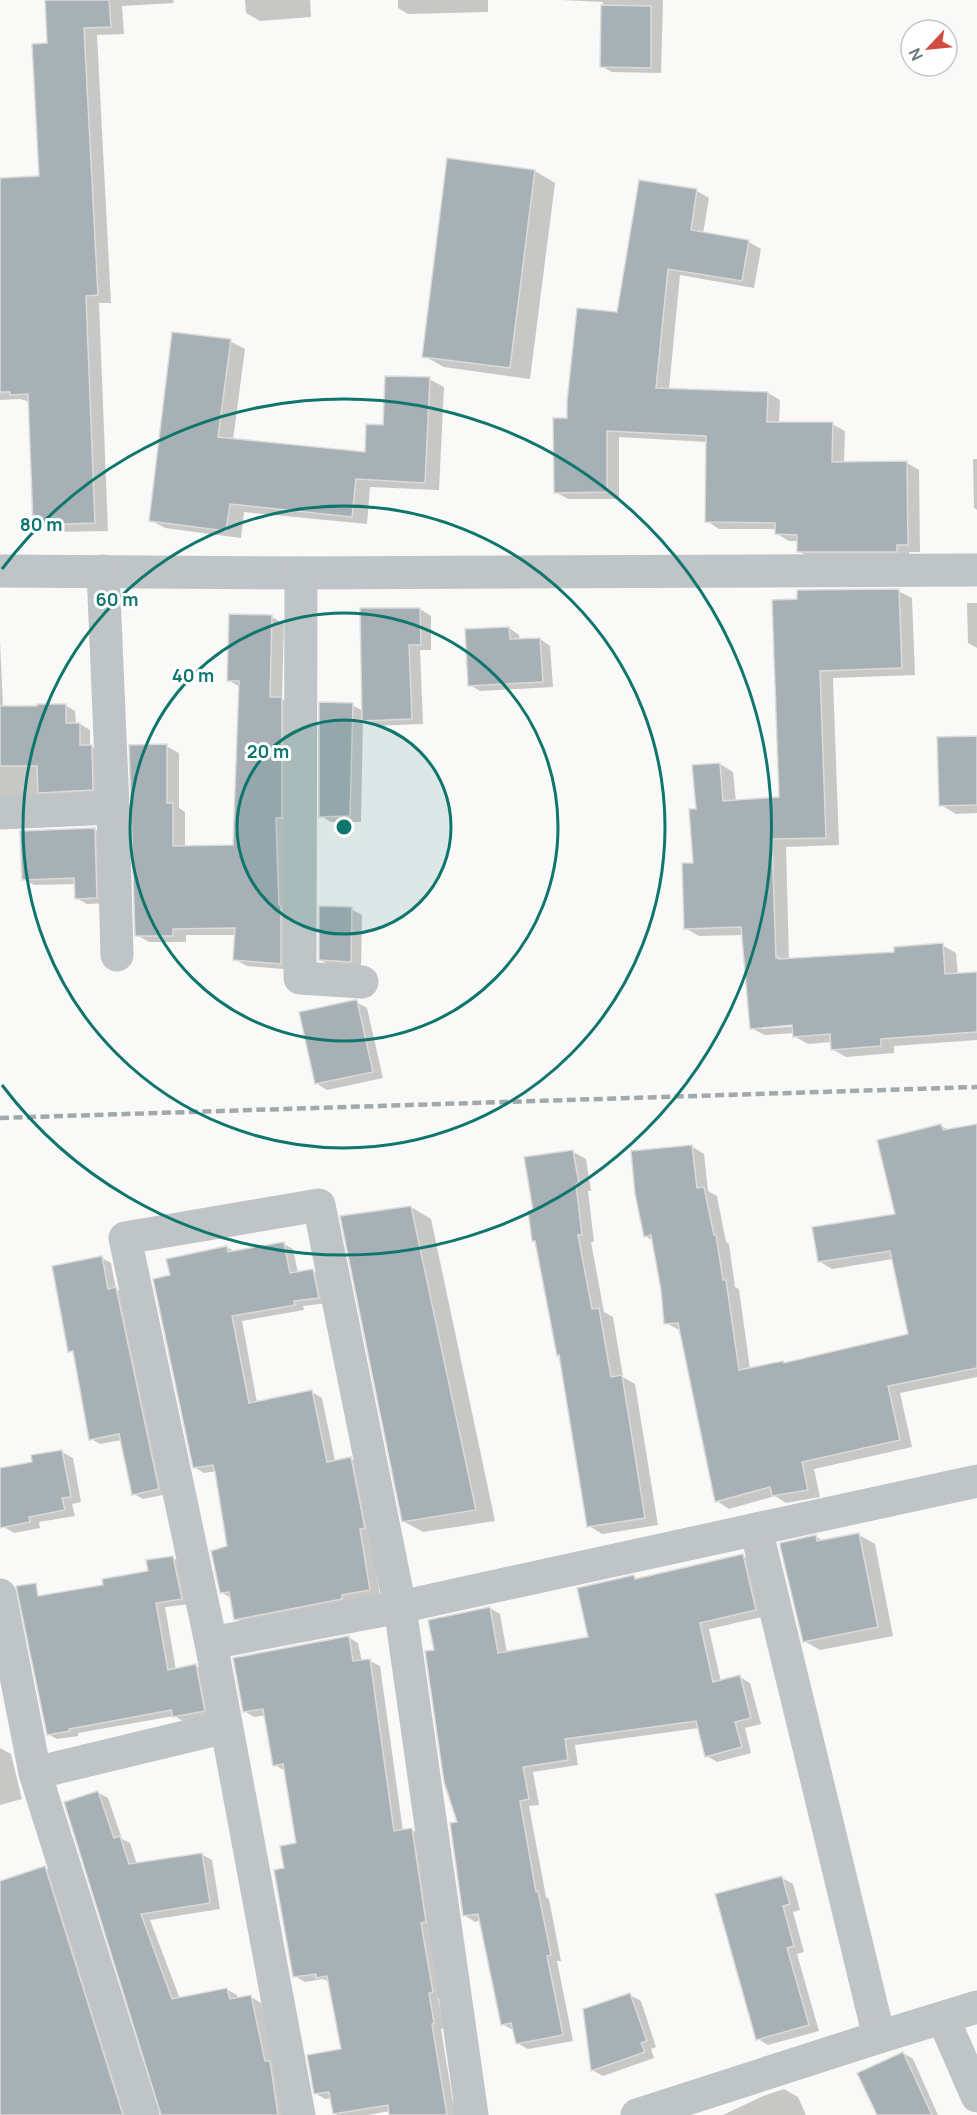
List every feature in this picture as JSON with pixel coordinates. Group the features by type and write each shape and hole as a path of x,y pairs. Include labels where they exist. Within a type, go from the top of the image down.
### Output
{"street":[{"path":"0,572 977,570"},
{"path":"103,571 117,955"},
{"path":"301,573 300,978 362,982"},
{"path":"0,813 113,808"},
{"path":"298,2115 211,1643 126,1238 319,1205 400,1607 472,2115"},
{"path":"211,1643 400,1607 977,1481"},
{"path":"756,1529 879,2037"},
{"path":"0,1596 10,1704 35,1773 143,2115"},
{"path":"35,1773 226,1727"},
{"path":"637,2115 977,2007"},
{"path":"943,2018 977,2096"}],"building":[{"path":"45,0 109,0 111,27 84,28 98,295 86,296 95,523 33,525 28,394 10,395 10,392 0,392 0,178 39,176 32,44 47,43"},
{"path":"601,5 651,6 651,68 600,67"},
{"path":"447,158 535,170 510,368 422,357"},
{"path":"639,180 697,189 691,230 749,240 742,281 668,269 656,388 768,392 767,422 833,422 832,462 907,461 908,545 897,545 897,552 797,552 797,535 775,534 775,523 705,522 706,436 607,431 607,492 554,493 553,418 567,418 577,308 617,312"},
{"path":"172,332 231,339 218,437 365,452 366,424 383,425 385,376 430,377 425,483 356,479 352,517 230,504 226,531 149,521"},
{"path":"899,589 902,668 820,671 826,838 772,839 776,958 894,952 894,947 943,943 945,974 977,972 977,1032 881,1039 881,1046 831,1050 830,1034 793,1037 792,1025 750,1029 741,927 684,929 682,863 693,863 689,809 696,809 692,765 720,763 723,801 779,797 772,600 797,599 797,590"},
{"path":"360,608 420,608 421,645 409,645 412,719 362,721"},
{"path":"229,614 272,615 270,697 282,697 282,818 276,818 279,905 281,906 281,964 233,960 235,928 173,929 173,936 135,936 129,745 167,744 167,803 173,803 173,846 233,845 239,681 227,681"},
{"path":"509,627 510,639 540,638 543,682 468,686 465,629"},
{"path":"319,702 353,703 350,816 319,817"},
{"path":"37,704 66,704 66,723 80,723 80,745 92,745 93,790 38,793 37,766 0,766 0,706 37,706"},
{"path":"977,736 977,805 939,806 937,737"},
{"path":"95,828 97,898 75,899 74,878 22,880 20,831"},
{"path":"319,906 352,907 351,962 319,960"},
{"path":"357,1000 373,1072 315,1084 299,1012"},
{"path":"941,1124 943,1130 977,1124 977,1368 888,1386 900,1440 802,1462 808,1490 772,1496 770,1487 715,1502 678,1323 664,1324 661,1290 651,1235 644,1237 635,1194 631,1151 692,1145 697,1188 704,1187 714,1235 716,1235 723,1280 726,1280 739,1370 783,1361 784,1363 908,1334 890,1251 818,1262 812,1227 895,1214 877,1140"},
{"path":"573,1150 579,1184 576,1184 582,1235 578,1235 592,1309 599,1308 611,1377 622,1375 645,1518 587,1527 559,1355 557,1356 535,1241 532,1241 528,1211 533,1210 524,1157"},
{"path":"411,1206 476,1510 402,1522 340,1216"},
{"path":"284,1242 290,1273 313,1269 319,1298 294,1301 295,1305 232,1316 249,1403 312,1390 327,1462 351,1457 365,1528 360,1529 370,1590 342,1595 342,1599 234,1620 229,1592 220,1593 211,1551 227,1546 215,1472 213,1465 193,1468 153,1279 170,1275 166,1259 227,1246 228,1252"},
{"path":"102,1256 108,1289 116,1287 159,1489 132,1495 119,1434 89,1440 73,1351 68,1352 52,1266"},
{"path":"62,1450 71,1497 62,1498 65,1510 29,1517 30,1522 0,1528 0,1468 32,1462 31,1455"},
{"path":"859,1533 878,1627 803,1642 780,1543 816,1535 817,1541"},
{"path":"743,1554 756,1610 700,1623 713,1682 740,1675 751,1718 735,1722 742,1747 705,1757 696,1721 565,1739 568,1760 523,1767 529,1799 520,1801 536,1892 538,1891 551,1955 547,1956 563,2035 516,2044 511,2023 501,2025 478,1914 463,1916 450,1823 457,1822 444,1782 425,1651 434,1650 428,1620 490,1607 498,1653 588,1637 577,1588 634,1575 635,1579"},
{"path":"173,1556 182,1599 156,1603 168,1670 196,1664 205,1711 173,1717 171,1710 47,1735 16,1586 36,1583 38,1596 103,1585 102,1579 148,1571 146,1560"},
{"path":"349,1636 353,1661 370,1659 394,1831 412,1828 426,1922 421,1923 433,1992 429,1993 434,2023 432,2024 447,2115 389,2115 388,2105 333,2114 329,2092 314,2094 307,2055 341,2049 327,1976 316,1978 316,1974 293,1977 274,1870 284,1868 280,1846 296,1843 283,1764 273,1766 263,1709 243,1712 233,1658"},
{"path":"98,1791 114,1838 120,1836 129,1864 202,1853 210,1903 141,1914 172,1999 227,1988 230,1999 251,1995 265,2061 270,2061 278,2115 161,2115 64,1802"},
{"path":"45,1866 123,2115 0,2115 0,1881"},
{"path":"782,1876 790,1904 783,1906 794,1946 787,1948 809,2025 756,2040 715,1894"},
{"path":"630,1993 647,2041 641,2043 645,2052 591,2071 583,2009"},
{"path":"903,2052 932,2115 877,2115 857,2073"}],"railway":[{"path":"0,1118 977,1087"}]}
